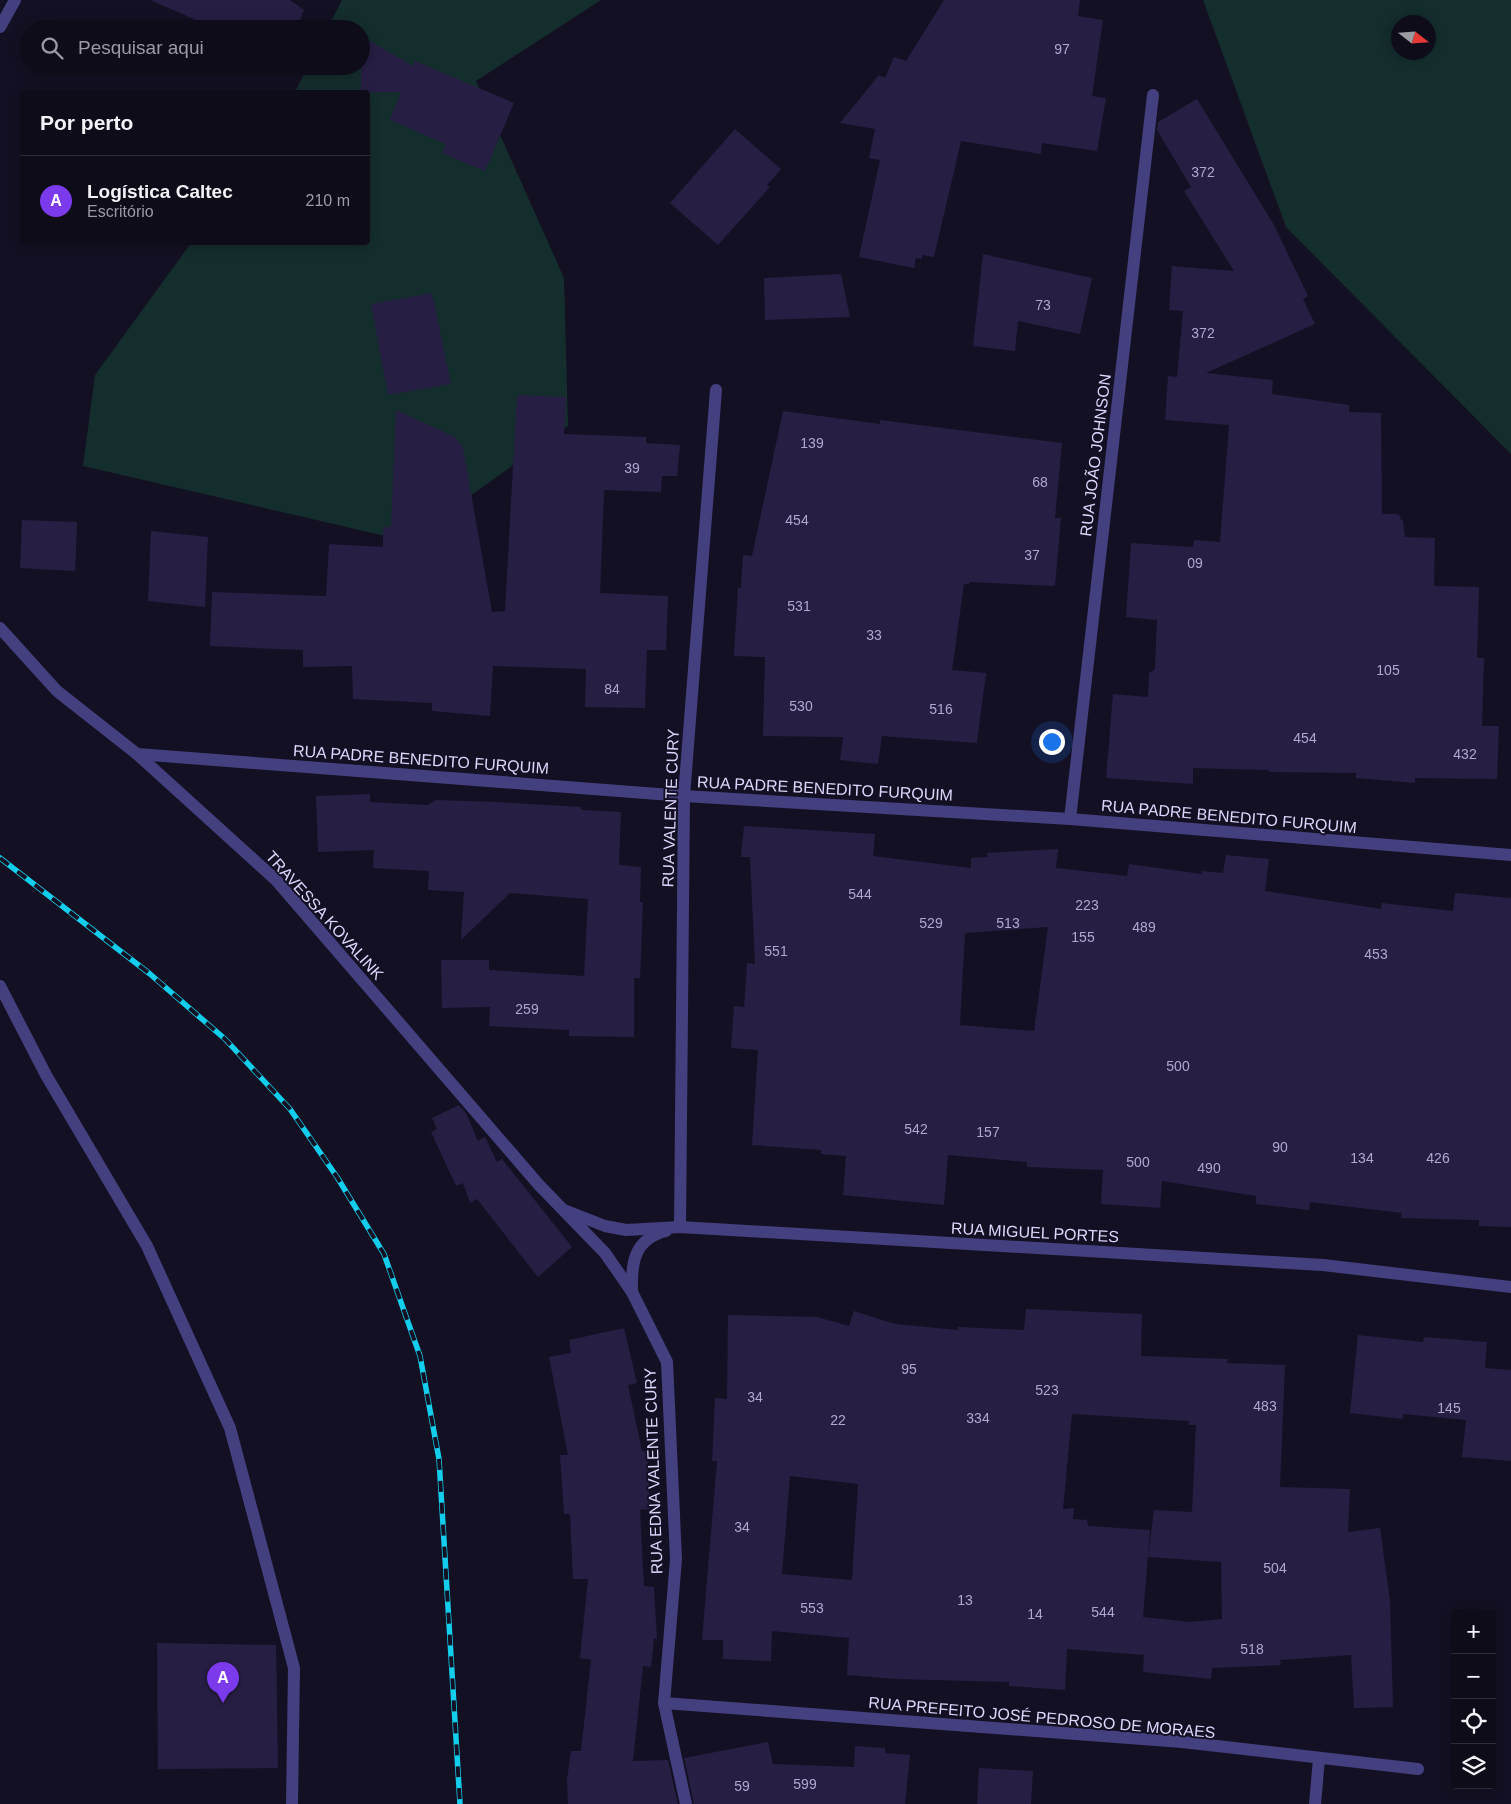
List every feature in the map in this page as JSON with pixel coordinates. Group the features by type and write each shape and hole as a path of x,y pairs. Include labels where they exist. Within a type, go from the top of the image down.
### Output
{"street":[{"path":"0,27 15,0"},
{"name":"RUA JOÃO JOHNSON","path":"1070,819 1153,95"},
{"name":"RUA VALENTE CURY","path":"680,1227 684,796 716,390"},
{"name":"TRAVESSA KOVALINK","path":"0,628 57,691 137,754 276,880 538,1185"},
{"name":"RUA PADRE BENEDITO FURQUIM","path":"137,754 684,796 1070,819 1511,855"},
{"path":"0,986 46,1075 148,1246 230,1428 294,1668 292,1804"},
{"name":"RUA EDNA VALENTE CURY","path":"538,1185 605,1253 632,1292 667,1362 676,1559 664,1703 686,1804"},
{"name":"RUA MIGUEL PORTES","path":"559,1208 612,1228 626,1230 680,1227 1323,1265 1511,1287"},
{"name":"RUA EDNA VALENTE CURY","path":"632,1292 631,1269 636,1252 654,1234 680,1227"},
{"name":"RUA PREFEITO JOSÉ PEDROSO DE MORAES","path":"664,1703 1182,1742 1418,1769"},
{"path":"1315,1804 1319,1759"}],"green space":[{"path":"342,0 601,0 476,81 564,278 568,426 407,541 83,466 95,375 190,245 370,245 370,90 296,90 304,75 370,75 370,20 332,20"},
{"path":"1203,0 1511,0 1511,454 1286,227"}],"building":[{"path":"150,0 290,0 304,10 300,20 196,20"},
{"path":"944,0 1080,0 1078,16 1103,20 1092,96 1106,98 1097,151 1042,143 1041,154 961,141 934,257 923,255 921,259 916,258 914,268 859,257 880,160 869,158 875,129 840,123 879,75 885,78 894,57 906,61"},
{"path":"370,41 413,66 415,61 514,103 485,171 442,153 446,144 390,120 401,92 370,92 370,90 361,90 361,75 370,75"},
{"path":"1197,99 1274,225 1308,296 1303,299 1315,324 1206,373 1273,380 1272,394 1349,405 1349,412 1381,413 1382,514 1397,514 1400,516 1401,520 1403,520 1405,537 1435,538 1434,586 1479,587 1477,658 1484,658 1482,726 1499,726 1497,779 1415,778 1415,783 1356,778 1356,773 1269,772 1269,770 1193,768 1193,784 1106,778 1113,694 1148,697 1149,673 1155,669 1157,620 1126,617 1131,543 1193,547 1194,540 1220,542 1229,425 1165,420 1168,376 1177,377 1183,311 1169,310 1172,266 1234,271 1184,191 1191,187 1157,130 1158,122"},
{"path":"735,129 781,169 767,185 770,187 718,245 670,203"},
{"path":"983,254 1092,278 1080,334 1018,321 1015,351 973,346"},
{"path":"841,274 850,317 765,320 764,278"},
{"path":"432,293 451,384 388,395 371,304"},
{"path":"517,395 566,397 564,434 646,437 646,443 680,445 677,476 662,476 661,492 604,490 600,593 668,596 666,650 647,650 645,708 585,707 586,669 493,666 490,716 432,711 432,703 353,699 352,666 303,667 303,650 210,646 212,592 326,596 329,544 383,547 383,527 391,527 396,410 455,437 463,448 492,612 505,611"},
{"path":"783,411 880,424 880,420 1062,443 1055,518 1061,518 1055,586 969,582 969,584 964,584 952,670 986,673 977,743 882,736 878,764 840,760 843,737 763,736 765,657 734,656 738,588 741,588 743,555 752,556"},
{"path":"22,520 77,522 75,571 20,568"},
{"path":"151,531 208,537 205,607 148,601"},
{"path":"370,794 370,802 428,805 436,800 497,802 581,807 581,810 621,812 619,865 641,867 640,902 643,902 640,978 634,978 634,1037 569,1036 569,1030 489,1026 490,1007 442,1008 441,960 489,960 489,970 584,976 588,899 510,893 461,940 464,892 428,890 429,871 373,868 374,850 318,852 316,796"},
{"path":"744,826 875,834 873,856 971,868 971,858 988,857 987,853 1058,849 1056,868 1127,876 1129,864 1202,874 1202,871 1223,873 1226,855 1269,859 1265,891 1381,909 1382,903 1453,911 1455,893 1511,898 1511,1227 1479,1226 1479,1220 1401,1218 1402,1213 1310,1202 1309,1210 1256,1204 1256,1196 1162,1181 1160,1208 1101,1204 1103,1170 1027,1167 1027,1162 948,1155 944,1205 843,1195 846,1156 821,1154 821,1150 752,1145 758,1050 731,1048 734,1006 744,1007 747,963 755,964 750,857 741,857","holes":["1048,927 1034,1031 960,1025 965,933"]},
{"path":"459,1105 466,1113 478,1141 485,1137 497,1162 502,1159 572,1247 538,1277 477,1199 470,1203 463,1183 456,1186 431,1132 437,1129 432,1118"},
{"path":"1026,1309 1142,1314 1141,1356 1228,1359 1227,1363 1285,1365 1280,1487 1350,1489 1348,1532 1380,1528 1390,1601 1393,1707 1354,1708 1351,1655 1280,1660 1281,1665 1212,1668 1211,1679 1143,1672 1144,1655 1067,1649 1065,1690 1009,1686 1009,1682 896,1679 847,1675 849,1638 772,1631 771,1661 723,1659 723,1640 702,1640 717,1461 712,1461 715,1398 727,1399 728,1315 817,1317 849,1326 854,1311 895,1324 958,1330 958,1327 1024,1330","holes":["1072,1414 1189,1421 1189,1425 1196,1425 1192,1512 1154,1510 1148,1557 1221,1562 1222,1619 1190,1622 1143,1617 1150,1530 1088,1526 1087,1520 1073,1519 1074,1508 1063,1509","790,1476 858,1484 852,1580 782,1574"]},
{"path":"624,1328 637,1383 628,1385 642,1451 647,1451 650,1509 640,1510 644,1586 654,1587 657,1639 654,1638 651,1667 643,1666 633,1761 668,1760 678,1804 568,1804 567,1779 571,1751 581,1751 591,1660 580,1658 588,1579 573,1579 570,1514 564,1514 560,1455 568,1455 549,1357 571,1353 569,1340"},
{"path":"1358,1335 1423,1342 1424,1337 1487,1342 1485,1368 1511,1370 1511,1461 1462,1457 1466,1420 1403,1414 1403,1419 1350,1413"},
{"path":"157,1643 276,1645 278,1768 158,1769"},
{"path":"768,1742 773,1764 854,1767 855,1746 885,1748 885,1753 910,1755 905,1804 694,1804 684,1758"},
{"path":"979,1768 1033,1771 1031,1804 977,1804"}],"railway":[{"path":"0,858 150,974 225,1039 290,1109 337,1177 384,1254 420,1356 439,1459 460,1804"}],"place":[{"name":"Logística Caltec","path":"223,1703"}]}
